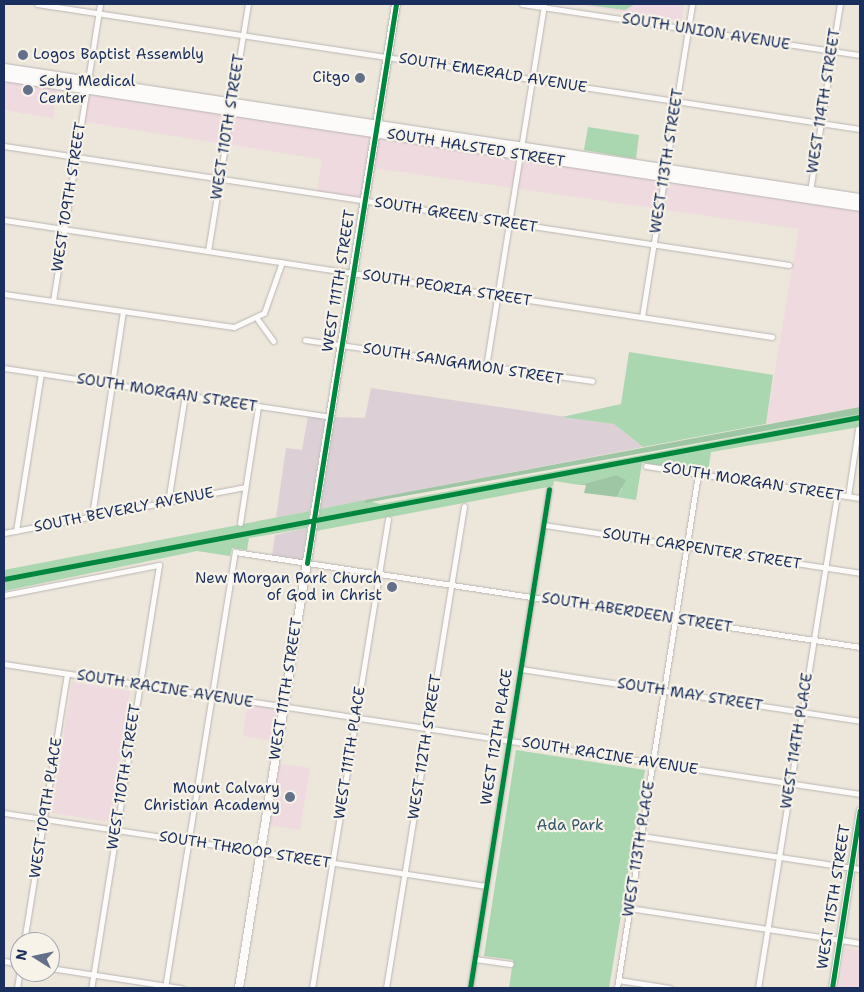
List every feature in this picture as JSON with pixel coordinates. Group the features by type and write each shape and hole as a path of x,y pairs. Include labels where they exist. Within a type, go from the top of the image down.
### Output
{"main road":[{"name":"WEST 111TH STREET","path":"238,988 396,4"},
{"name":"SOUTH HALSTED STREET","path":"4,68 87,84 376,129 810,194 860,198"},
{"name":"SOUTH HALSTED STREET","path":"4,76 87,84"},
{"name":"SOUTH HALSTED STREET","path":"810,194 860,206"}],"street":[{"name":"SOUTH EMERALD AVENUE","path":"37,4 860,129"},
{"name":"WEST 109TH STREET","path":"53,301 100,4"},
{"name":"WEST 110TH STREET","path":"208,251 248,4"},
{"name":"SOUTH UNION AVENUE","path":"522,4 544,5 860,55"},
{"name":"WEST 113TH STREET","path":"642,317 692,4"},
{"name":"WEST 114TH STREET","path":"810,194 840,4"},
{"path":"486,367 544,5"},
{"name":"SOUTH GREEN STREET","path":"4,146 789,265"},
{"name":"SOUTH PEORIA STREET","path":"4,220 772,337"},
{"path":"4,294 228,328 258,320 273,299 282,262"},
{"path":"92,516 124,312"},
{"path":"258,320 273,341"},
{"name":"SOUTH SANGAMON STREET","path":"305,340 592,381"},
{"name":"SOUTH MORGAN STREET","path":"4,368 330,418"},
{"path":"16,531 40,374"},
{"path":"168,502 186,396"},
{"path":"240,522 258,406"},
{"path":"848,496 858,429"},
{"name":"SOUTH MORGAN STREET","path":"646,466 860,498"},
{"name":"WEST 113TH PLACE","path":"617,988 698,474"},
{"name":"SOUTH BEVERLY AVENUE","path":"4,533 245,487"},
{"name":"WEST 112TH PLACE","path":"470,988 550,489"},
{"name":"WEST 114TH PLACE","path":"758,988 837,494"},
{"name":"WEST 112TH STREET","path":"386,988 464,506"},
{"name":"WEST 111TH PLACE","path":"312,988 388,519"},
{"name":"SOUTH CARPENTER STREET","path":"544,525 860,573"},
{"name":"SOUTH ABERDEEN STREET","path":"212,696 235,552 860,647"},
{"name":"WEST 110TH STREET","path":"4,595 158,565 90,988"},
{"name":"SOUTH RACINE AVENUE","path":"4,664 860,794"},
{"name":"SOUTH MAY STREET","path":"521,669 860,721"},
{"name":"WEST 109TH PLACE","path":"26,932 67,674"},
{"path":"166,987 212,696"},
{"name":"WEST 115TH STREET","path":"832,988 860,810"},
{"name":"SOUTH THROOP STREET","path":"4,813 486,886"},
{"path":"641,836 860,869"},
{"path":"629,908 860,943"},
{"path":"475,958 511,964"},
{"path":"60,970 181,988"},
{"path":"618,980 670,988"}],"shaded area":[{"path":"572,4 684,4 682,21"},
{"path":"4,80 57,88 53,118 4,110"},
{"path":"89,93 370,135 360,200 317,193 322,159 85,122"},
{"path":"379,137 860,210 860,407 766,424 799,229 374,168"},
{"path":"371,388 614,424 643,447 320,509 335,417 365,418"},
{"path":"308,416 325,418 310,511 276,518 286,448 302,450"},
{"path":"307,528 302,561 272,557 275,535"},
{"path":"72,682 130,691 110,822 52,813"},
{"path":"248,701 279,706 273,741 243,736"},
{"name":"Mount Calvary Christian Academy","path":"279,764 310,768 300,830 269,825"},
{"path":"845,948 860,950 860,988 839,988"}],"green space":[{"path":"581,4 635,4 625,10"},
{"path":"588,127 639,135 636,159 584,150"},
{"path":"629,352 773,375 766,424 643,447 614,424 562,417 621,404"},
{"path":"860,407 860,414 365,503 365,500"},
{"path":"860,414 860,427 711,452 708,472 642,463 636,500 617,497 622,489 616,475 580,485 554,481 553,486 316,531 320,509 365,500 380,504"},
{"path":"616,475 626,480 617,497 584,493 586,485 580,485"},
{"path":"310,511 307,528 249,538 247,550 232,548 230,556 197,551 4,591 4,570"},
{"name":"Ada Park","path":"516,750 645,770 609,988 509,988 513,960 484,956"}],"cycle path":[{"path":"307,563 396,4"},
{"path":"4,579 860,417"},
{"path":"470,988 549,489"},
{"path":"832,988 860,810"}],"place":[{"name":"Logos Baptist Assembly","path":"23,55"},
{"name":"Citgo","path":"360,78"},
{"name":"Seby Medical Center","path":"28,90"},
{"name":"New Morgan Park Church of God in Christ","path":"392,587"},
{"name":"Mount Calvary Christian Academy","path":"290,797"}]}
